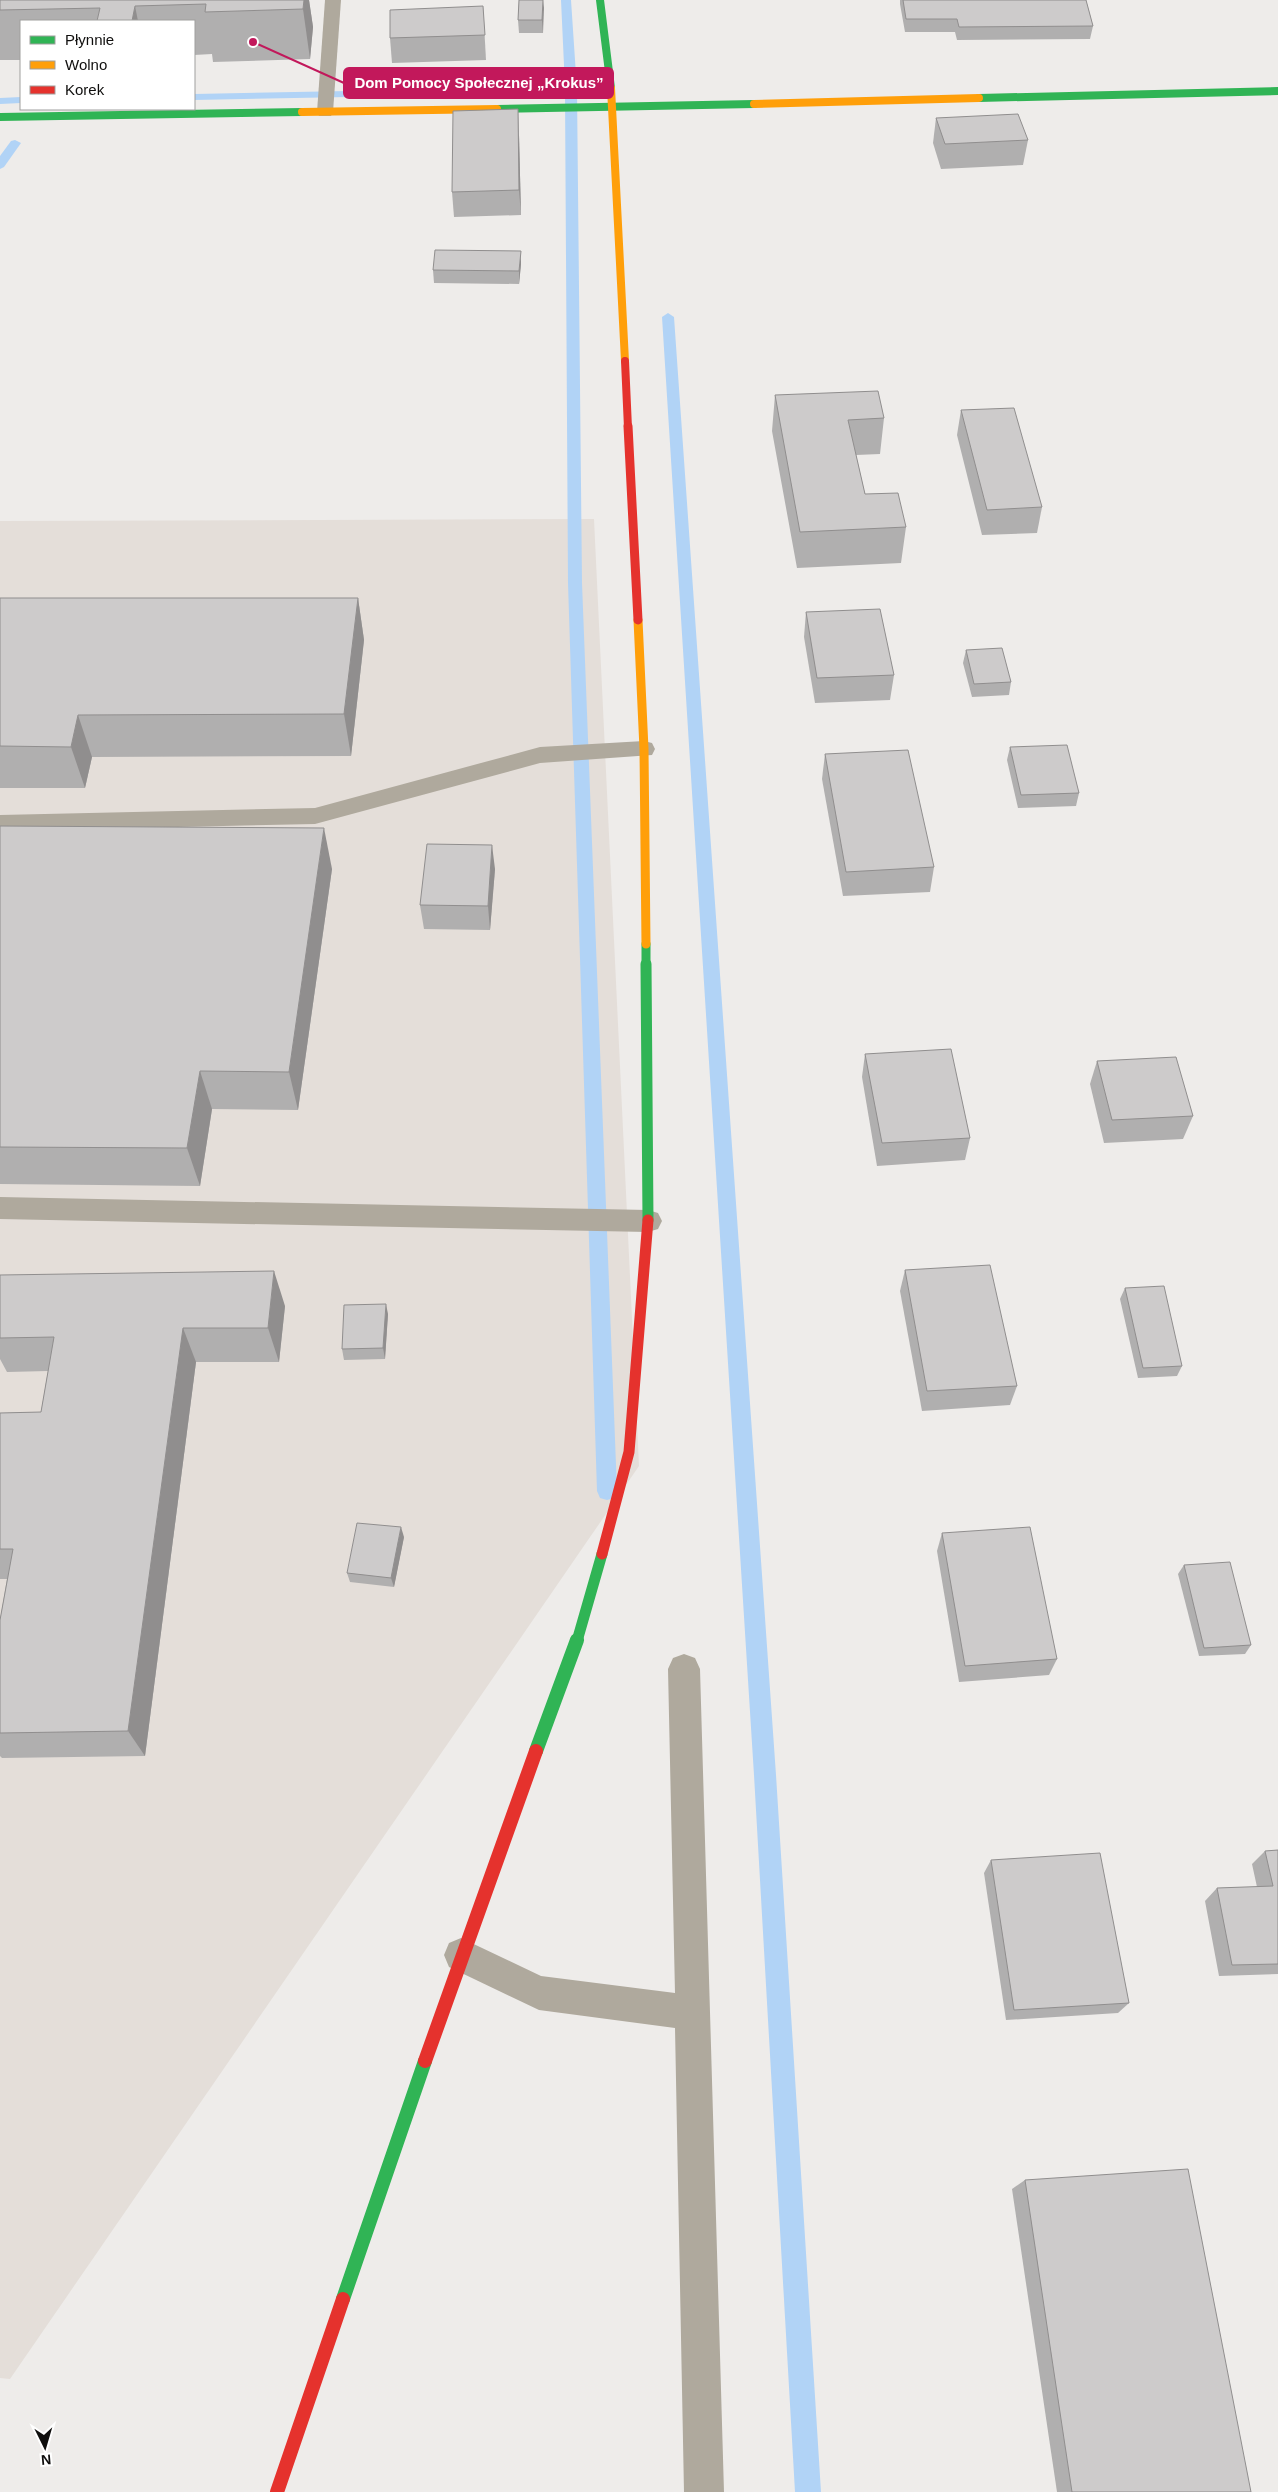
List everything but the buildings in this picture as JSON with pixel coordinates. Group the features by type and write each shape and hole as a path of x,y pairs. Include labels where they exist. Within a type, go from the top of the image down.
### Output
{"street":[{"path":"325,112 333,0"},
{"path":"277,2492 461,1954 582,1627 629,1452 648,1221 644,748 613,107 600,0"},
{"path":"0,118 613,107 1278,91"},
{"path":"0,822 316,816 540,755 644,748"},
{"path":"0,1208 648,1221"},
{"path":"684,1669 704,2492"},
{"path":"461,1954 538,1993 692,2013"}],"shaded area":[{"path":"594,519 639,1466 10,2379 0,2378 0,521"}],"waterway":[{"path":"566,0 571,90"},
{"path":"195,97 571,90"},
{"path":"571,90 575,583 607,1491"},
{"path":"0,101 20,100"},
{"path":"0,165 15,143"},
{"path":"668,317 765,1775 808,2492"}],"traffic: fast":[{"path":"600,0 611,88"},
{"path":"979,98 1278,91"},
{"path":"497,109 754,104"},
{"path":"0,117 302,112"},
{"path":"646,944 648,1220"},
{"path":"536,1751 582,1627 602,1554"},
{"path":"343,2299 425,2061"}],"traffic: slow":[{"path":"611,88 625,361"},
{"path":"754,104 979,98"},
{"path":"302,112 497,109"},
{"path":"638,620 644,749 646,944"}],"traffic: jam":[{"path":"625,361 638,620"},
{"path":"602,1554 629,1452 648,1220"},
{"path":"425,2061 536,1751"},
{"path":"277,2492 343,2299"}],"place":[{"name":"Dom Pomocy Społecznej „Krokus”","path":"253,42"}]}
